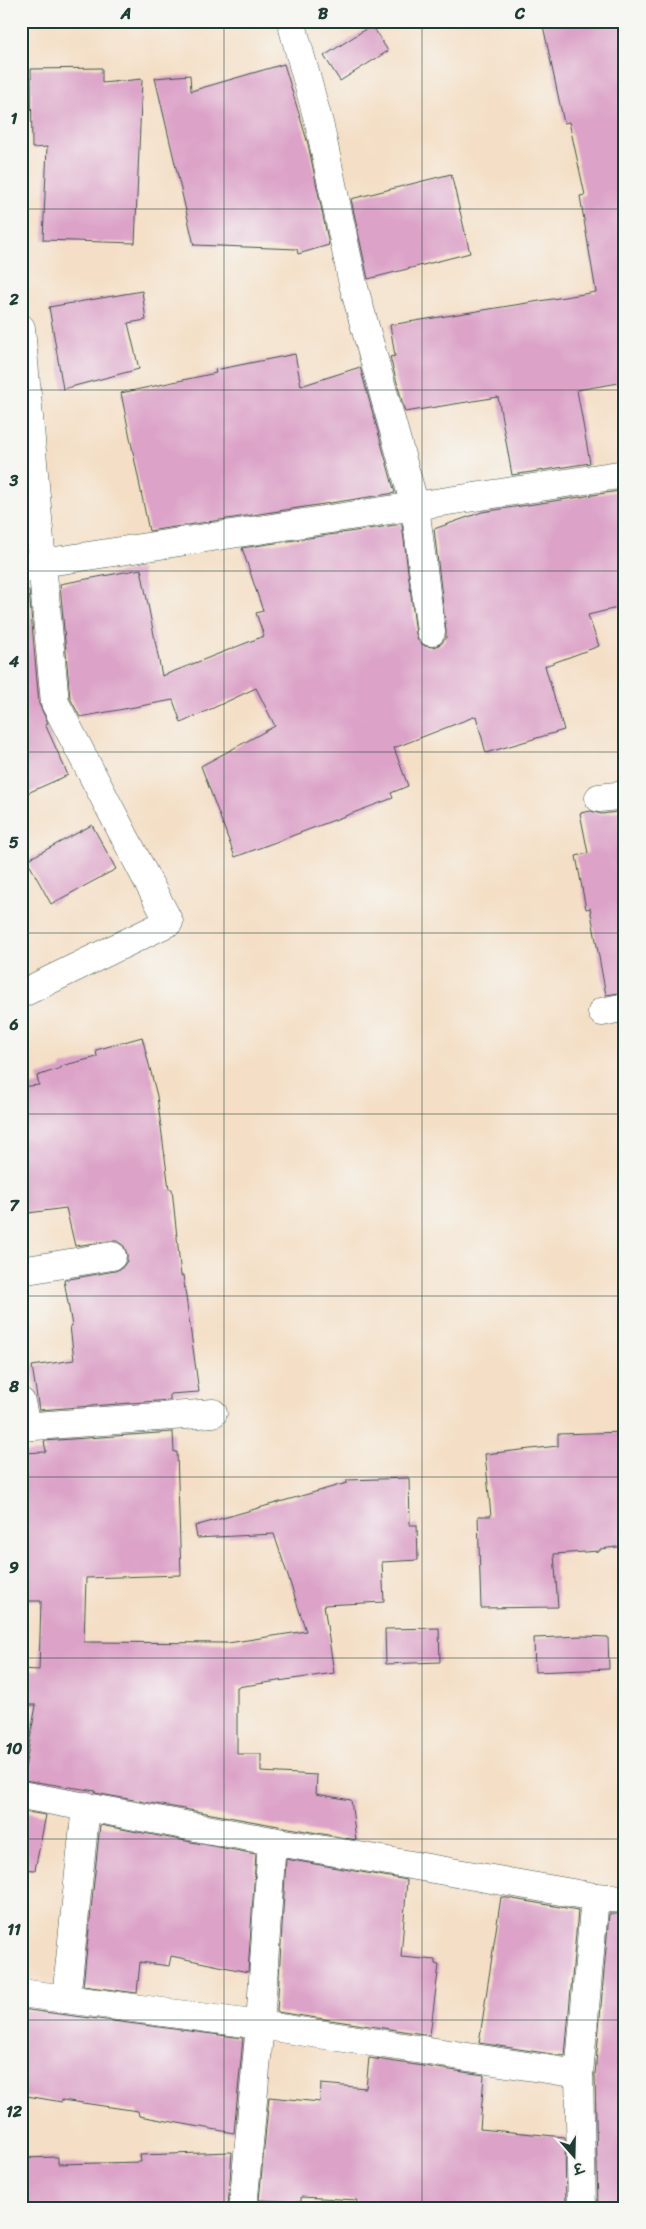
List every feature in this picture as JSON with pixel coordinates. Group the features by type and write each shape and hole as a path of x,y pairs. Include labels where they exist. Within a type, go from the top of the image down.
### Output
{"street":[{"path":"291,21 320,126 353,284 415,506 431,632"},
{"path":"21,329 31,566 55,703 169,922 21,994"},
{"path":"31,566 625,474"},
{"path":"21,1271 112,1256"},
{"path":"23,1418 213,1413"},
{"path":"21,1795 272,1842 595,1897 625,1899"},
{"path":"66,2000 86,1806"},
{"path":"243,2208 260,2025 272,1842"},
{"path":"582,2208 578,2074 595,1897"},
{"path":"21,1993 260,2025 578,2074"}],"building":[{"path":"542,21 625,21 625,382 577,390 590,463 512,475 498,397 405,412 390,357 395,356 390,325 596,292 580,196 585,195 569,122 564,123"},
{"path":"372,25 388,51 340,81 324,56"},
{"path":"284,64 308,144 329,245 298,254 297,249 194,245 155,78 190,75 191,91"},
{"path":"102,68 102,83 142,79 135,243 43,240 47,147 32,148 31,69"},
{"path":"451,174 470,253 368,279 351,199"},
{"path":"142,291 146,320 128,323 139,369 63,389 49,307"},
{"path":"295,354 301,386 360,367 395,493 149,531 121,393 216,373 215,370"},
{"path":"619,491 625,516 625,606 588,615 599,646 545,666 564,730 486,753 476,716 394,748 408,786 391,793 393,798 235,857 201,766 275,726 256,688 181,723 173,700 80,717 70,698 60,584 141,569 162,676 264,636 256,613 263,611 242,548 402,524 416,634 418,641 425,646 433,647 441,644 446,638 434,529 482,512"},
{"path":"29,590 39,704 48,723 45,724 68,775 21,796 21,592"},
{"path":"591,811 601,814 625,811 625,992 606,995 590,908 586,909 576,856 588,853 580,813"},
{"path":"92,825 116,869 51,904 27,860"},
{"path":"142,1037 157,1096 169,1189 172,1189 181,1276 183,1275 199,1392 170,1394 170,1400 39,1410 32,1366 74,1360 70,1326 72,1326 64,1280 115,1271 122,1268 127,1261 127,1254 124,1246 117,1241 75,1246 66,1208 21,1214 21,1087 39,1085 37,1076 61,1068 61,1066 97,1057 96,1050"},
{"path":"173,1432 174,1452 177,1452 181,1575 86,1578 84,1642 228,1643 306,1631 274,1534 197,1538 195,1526 347,1483 347,1480 409,1478 410,1525 417,1525 418,1560 382,1562 384,1602 324,1605 334,1673 237,1687 237,1754 261,1754 261,1772 317,1775 316,1794 351,1800 356,1840 95,1793 96,1791 23,1780 36,1705 21,1705 21,1669 39,1670 41,1601 21,1601 21,1453 46,1452 44,1441"},
{"path":"625,1432 625,1546 600,1549 600,1551 554,1554 558,1607 481,1608 478,1516 491,1516 485,1454 558,1446 558,1434"},
{"path":"439,1628 440,1662 386,1664 385,1629"},
{"path":"608,1637 609,1669 535,1672 534,1638"},
{"path":"21,1811 46,1815 35,1870 21,1869"},
{"path":"100,1825 256,1854 248,1972 171,1956 169,1966 140,1962 137,1993 83,1986"},
{"path":"286,1859 407,1880 401,1957 435,1960 435,1964 439,1965 430,2035 277,2012"},
{"path":"501,1897 578,1910 565,2056 479,2043"},
{"path":"609,1914 625,1914 625,2208 598,2208 595,2075"},
{"path":"21,2009 243,2038 234,2133 139,2116 138,2111 21,2095"},
{"path":"369,2058 484,2075 480,2129 565,2137 566,2208 356,2208 357,2200 301,2197 301,2202 259,2200 269,2097 320,2102 321,2084 366,2088"},
{"path":"232,2152 228,2208 21,2208 21,2158 58,2157 58,2164 141,2162 140,2155"}]}
